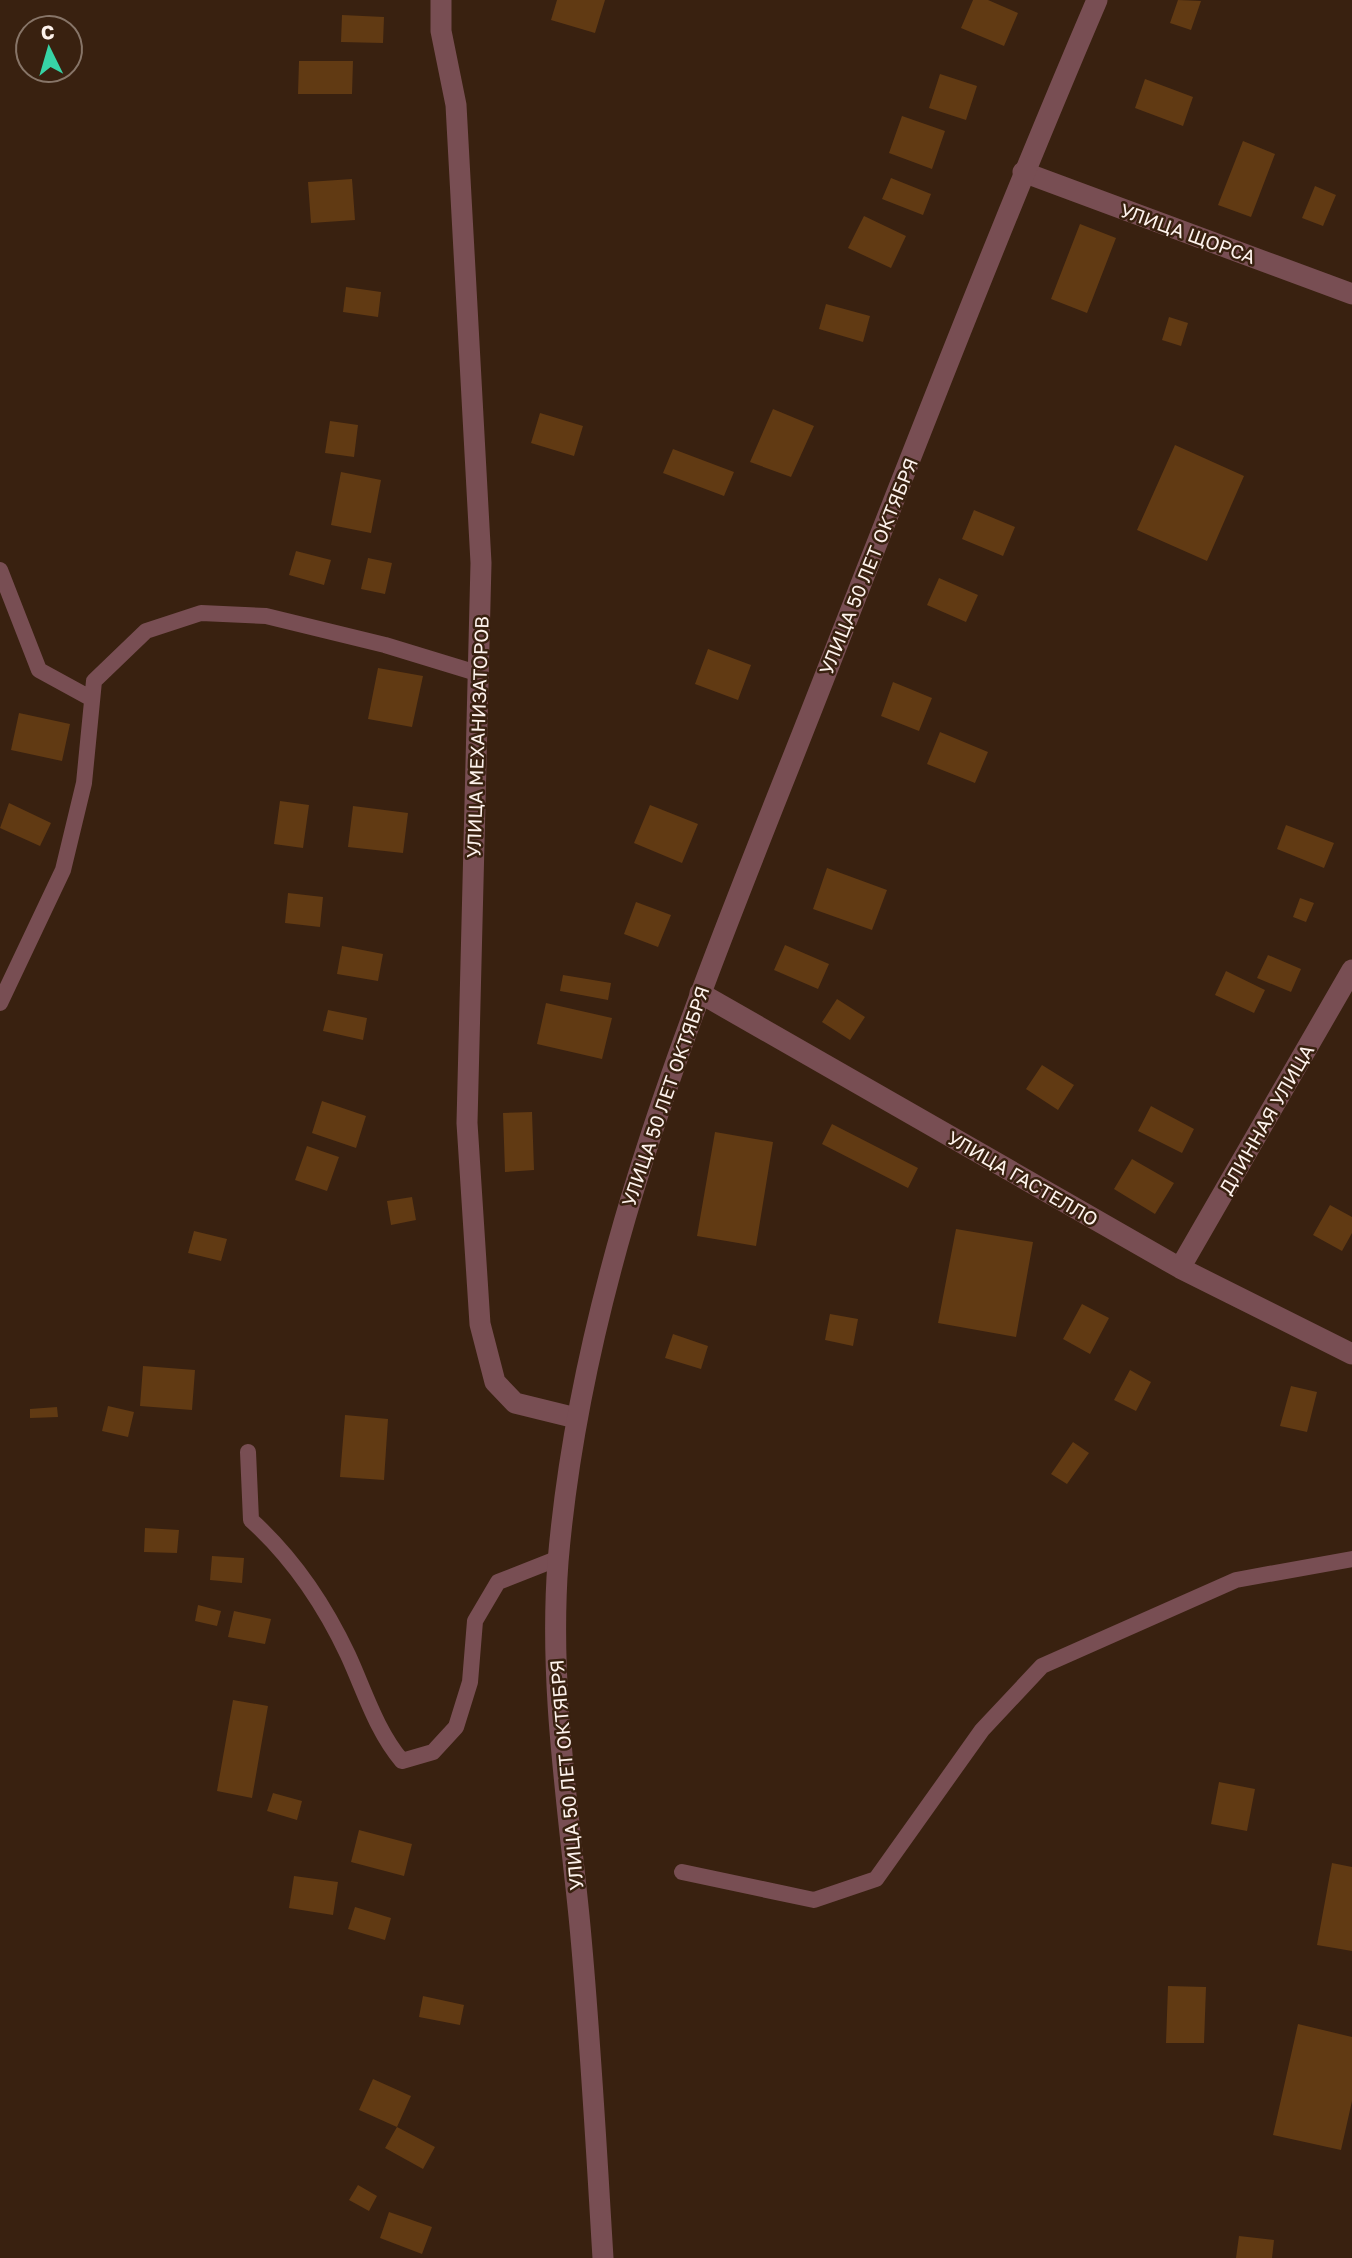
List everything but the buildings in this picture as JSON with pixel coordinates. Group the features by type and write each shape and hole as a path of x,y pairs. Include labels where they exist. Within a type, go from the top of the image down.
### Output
{"street":[{"name":"УЛИЦА МЕХАНИЗАТОРОВ","path":"441,0 441,30 456,105 481,563 467,1123 480,1324 495,1382 515,1403 576,1418"},
{"name":"УЛИЦА 50 ЛЕТ ОКТЯБРЯ","path":"603,2258 579,1918 559,1742 555,1625 559,1558 576,1418 620,1228 700,993 1023,173 1097,0"},
{"name":"УЛИЦА ЩОРСА","path":"1023,173 1352,294"},
{"name":"ДЛИННАЯ УЛИЦА","path":"1180,1268 1352,970"},
{"name":"УЛИЦА ГАСТЕЛЛО","path":"700,993 1180,1268 1352,1354"}],"lane":[{"path":"0,570 39,670 92,699"},
{"path":"0,1003 63,870 83,783 94,681 146,631 201,614 265,616 385,645 480,674"},
{"path":"248,1452 251,1520 283,1549 314,1594 347,1653 383,1738 402,1761 433,1752 456,1727 470,1682 475,1621 498,1581 559,1558"},
{"path":"682,1872 814,1900 876,1879 982,1730 1042,1666 1236,1580 1352,1559"}]}
